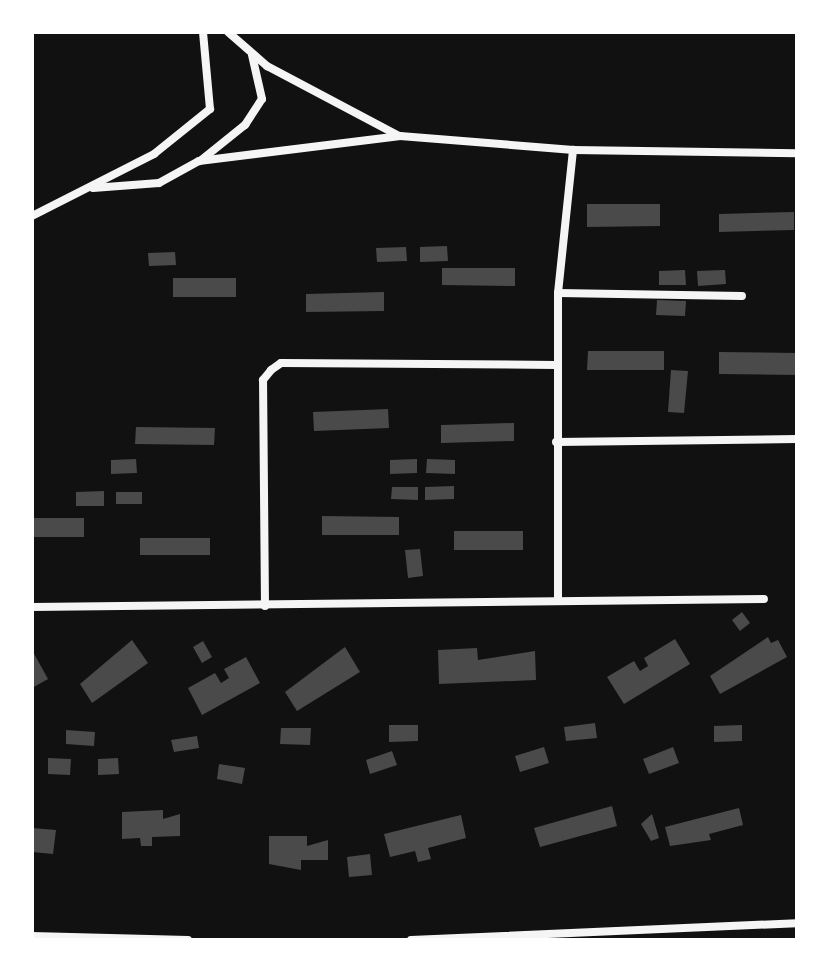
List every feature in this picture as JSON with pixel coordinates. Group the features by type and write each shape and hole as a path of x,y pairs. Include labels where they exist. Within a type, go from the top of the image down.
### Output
{"street":[{"path":"32,216 93,188 154,154 210,109 203,32"},
{"path":"228,32 280,74 400,136"},
{"path":"93,188 159,183 199,161 245,125 262,99 252,53"},
{"path":"199,161 400,136 573,150 797,153"},
{"path":"558,601 558,293 573,150"},
{"path":"558,293 742,296"},
{"path":"265,606 263,380 271,370 281,363 556,365"},
{"path":"556,442 797,439"},
{"path":"32,607 764,599"},
{"path":"411,940 797,923"},
{"path":"32,936 188,940"}],"building":[{"path":"587,204 660,204 660,226 587,227"},
{"path":"794,212 794,230 719,232 719,214"},
{"path":"447,246 448,261 420,262 420,247"},
{"path":"406,247 407,261 377,262 376,248"},
{"path":"175,252 176,265 149,266 148,253"},
{"path":"442,268 515,268 515,286 442,285"},
{"path":"685,270 686,285 659,285 659,271"},
{"path":"725,270 726,284 698,286 697,271"},
{"path":"173,278 236,278 236,297 173,297"},
{"path":"384,292 384,311 306,312 306,294"},
{"path":"657,300 686,301 685,316 656,315"},
{"path":"588,351 664,351 664,370 587,370"},
{"path":"719,352 797,353 797,375 719,374"},
{"path":"671,370 688,371 684,413 668,412"},
{"path":"388,409 389,428 314,431 313,412"},
{"path":"514,423 514,441 441,443 441,425"},
{"path":"136,427 215,428 214,445 135,444"},
{"path":"136,459 137,473 111,474 111,460"},
{"path":"417,459 417,473 390,474 390,460"},
{"path":"427,459 455,460 455,474 426,473"},
{"path":"454,486 454,499 425,500 425,487"},
{"path":"392,487 418,487 418,500 391,499"},
{"path":"104,491 104,506 76,506 76,492"},
{"path":"116,492 142,492 142,504 116,504"},
{"path":"322,516 399,517 399,535 322,535"},
{"path":"32,518 84,518 84,537 32,537"},
{"path":"454,531 523,531 523,550 454,550"},
{"path":"140,538 210,538 210,555 140,555"},
{"path":"420,549 423,576 408,578 405,550"},
{"path":"742,612 750,623 740,631 732,620"},
{"path":"768,637 771,643 778,640 787,657 720,694 710,676"},
{"path":"675,639 690,664 624,704 607,677 634,661 640,671 648,666 644,658"},
{"path":"132,640 148,663 92,703 80,684"},
{"path":"203,641 212,657 202,663 193,647"},
{"path":"345,647 360,672 297,711 285,692"},
{"path":"477,648 478,660 535,651 536,680 439,684 438,650"},
{"path":"32,650 48,679 32,688"},
{"path":"246,657 260,683 202,715 188,688 215,673 221,683 229,678 224,669"},
{"path":"595,723 597,738 566,741 564,727"},
{"path":"389,725 418,725 418,741 389,742"},
{"path":"742,725 742,741 714,742 714,726"},
{"path":"281,728 311,728 310,745 280,744"},
{"path":"66,730 95,732 94,746 66,744"},
{"path":"197,736 199,748 174,752 171,740"},
{"path":"544,747 549,763 520,772 515,756"},
{"path":"673,747 679,763 649,774 643,759"},
{"path":"392,751 397,765 370,774 366,760"},
{"path":"48,758 71,759 70,775 48,774"},
{"path":"118,758 119,774 98,775 98,759"},
{"path":"219,764 245,768 242,784 217,779"},
{"path":"612,806 617,826 540,847 534,828"},
{"path":"739,808 743,825 709,834 711,840 670,846 665,827"},
{"path":"163,810 163,819 180,814 180,836 152,837 152,846 141,846 140,838 122,839 122,812"},
{"path":"652,814 659,838 651,841 641,824"},
{"path":"461,815 466,838 428,848 431,859 418,862 415,851 390,857 384,834"},
{"path":"32,828 56,830 53,854 32,852"},
{"path":"269,836 307,836 307,846 328,840 328,860 301,860 301,870 269,864"},
{"path":"370,854 372,875 349,877 347,857"}]}
